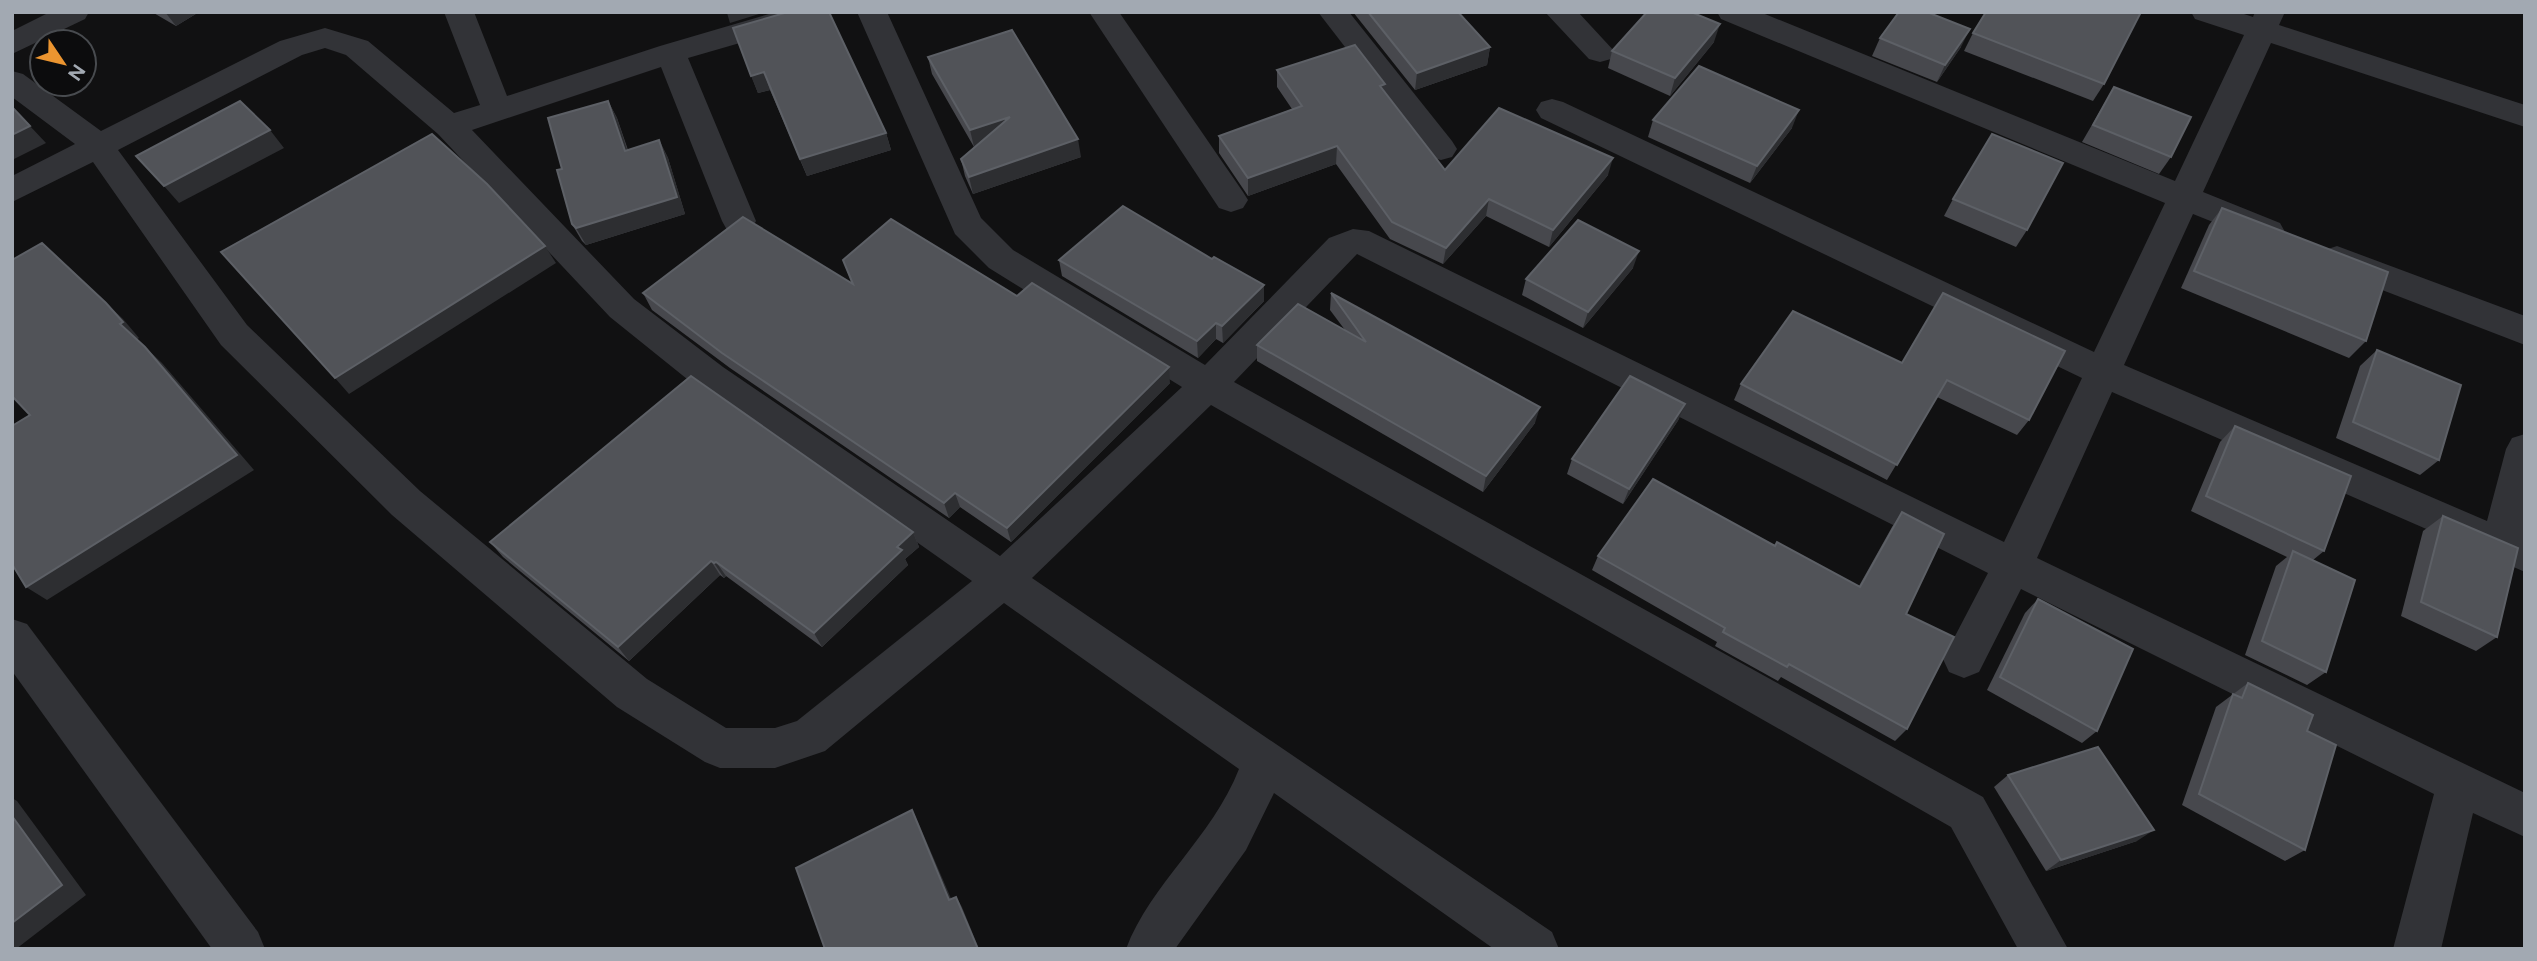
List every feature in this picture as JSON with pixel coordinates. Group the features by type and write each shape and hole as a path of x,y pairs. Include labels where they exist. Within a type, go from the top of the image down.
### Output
{"street":[{"path":"12,44 74,12"},
{"path":"459,12 497,109"},
{"path":"696,12 713,40"},
{"path":"449,126 671,53 811,12"},
{"path":"872,12 967,225 1001,259 1208,385 1967,811 2044,949"},
{"path":"1104,12 1231,200"},
{"path":"1333,12 1441,149"},
{"path":"1560,12 1600,52"},
{"path":"1732,12 2183,200 2525,331"},
{"path":"2206,12 2266,22 2525,116"},
{"path":"1964,659 2013,566 2266,22"},
{"path":"12,190 291,48 325,38 357,48 449,126 622,307 710,377 1535,949"},
{"path":"671,53 739,221"},
{"path":"12,81 98,145 234,335 396,494 632,693 720,748 775,748 810,737 1001,581 1208,385 1341,247 1353,241 1369,243 2013,566 2525,816"},
{"path":"1552,110 2104,372 2513,550 2525,449"},
{"path":"12,637 241,949"},
{"path":"1150,949 1154,938 1230,835 1248,802 1264,760"},
{"path":"2417,949 2458,785"}],"building":[{"path":"788,12 829,12 886,133 800,159 764,72 751,76 733,28"},
{"path":"1368,12 1458,12 1490,47 1417,73"},
{"path":"1647,12 1691,12 1720,24 1675,78 1612,51"},
{"path":"1899,12 1927,12 1970,29 1945,65 1880,38"},
{"path":"1986,12 2141,12 2104,84 1973,33"},
{"path":"1012,30 1078,139 969,177 961,159 1010,117 970,130 928,57"},
{"path":"1355,45 1385,84 1380,86 1445,170 1499,108 1613,158 1553,230 1489,199 1446,248 1392,222 1337,146 1248,178 1219,136 1302,106 1277,70"},
{"path":"1699,66 1799,110 1757,166 1653,120"},
{"path":"2114,87 2191,117 2171,157 2093,125"},
{"path":"240,101 270,130 164,186 136,156"},
{"path":"608,101 625,151 659,140 677,197 576,228 572,224 557,170 562,169 548,118"},
{"path":"12,107 30,126 12,135"},
{"path":"432,134 487,184 545,246 335,378 221,252"},
{"path":"1992,134 2063,163 2027,230 1953,199"},
{"path":"1123,206 1212,259 1214,257 1264,285 1222,326 1216,323 1197,341 1059,260"},
{"path":"2222,208 2388,272 2366,341 2194,271"},
{"path":"743,217 853,284 843,260 891,219 1017,296 1032,283 1169,367 1007,528 955,493 944,503 722,353 643,293"},
{"path":"1578,220 1639,251 1588,312 1526,279"},
{"path":"42,243 106,303 123,322 120,324 145,347 237,455 26,587 12,564 12,426 30,415 12,396 12,260"},
{"path":"1331,293 1540,407 1486,476 1257,345 1298,304 1366,342"},
{"path":"1943,293 2065,351 2029,420 1947,380 1897,465 1741,384 1793,311 1902,363"},
{"path":"2377,350 2461,385 2439,460 2353,422"},
{"path":"691,376 913,532 897,547 902,550 814,633 711,561 618,647 490,542"},
{"path":"1630,376 1685,404 1629,489 1572,459"},
{"path":"2235,426 2351,476 2324,551 2206,496"},
{"path":"1653,479 1775,546 1777,542 1860,587 1902,512 1944,534 1906,614 1954,637 1907,729 1789,664 1787,667 1723,632 1725,628 1598,556"},
{"path":"2443,516 2518,548 2497,637 2421,602"},
{"path":"2293,551 2355,580 2326,672 2262,641"},
{"path":"2038,599 2133,649 2097,731 2000,677"},
{"path":"2248,683 2313,715 2307,731 2336,745 2305,850 2199,794 2233,694 2242,698"},
{"path":"2098,747 2154,830 2061,860 2008,775"},
{"path":"912,810 949,900 956,897 978,949 825,949 796,868"},
{"path":"12,816 62,885 12,923"}]}
